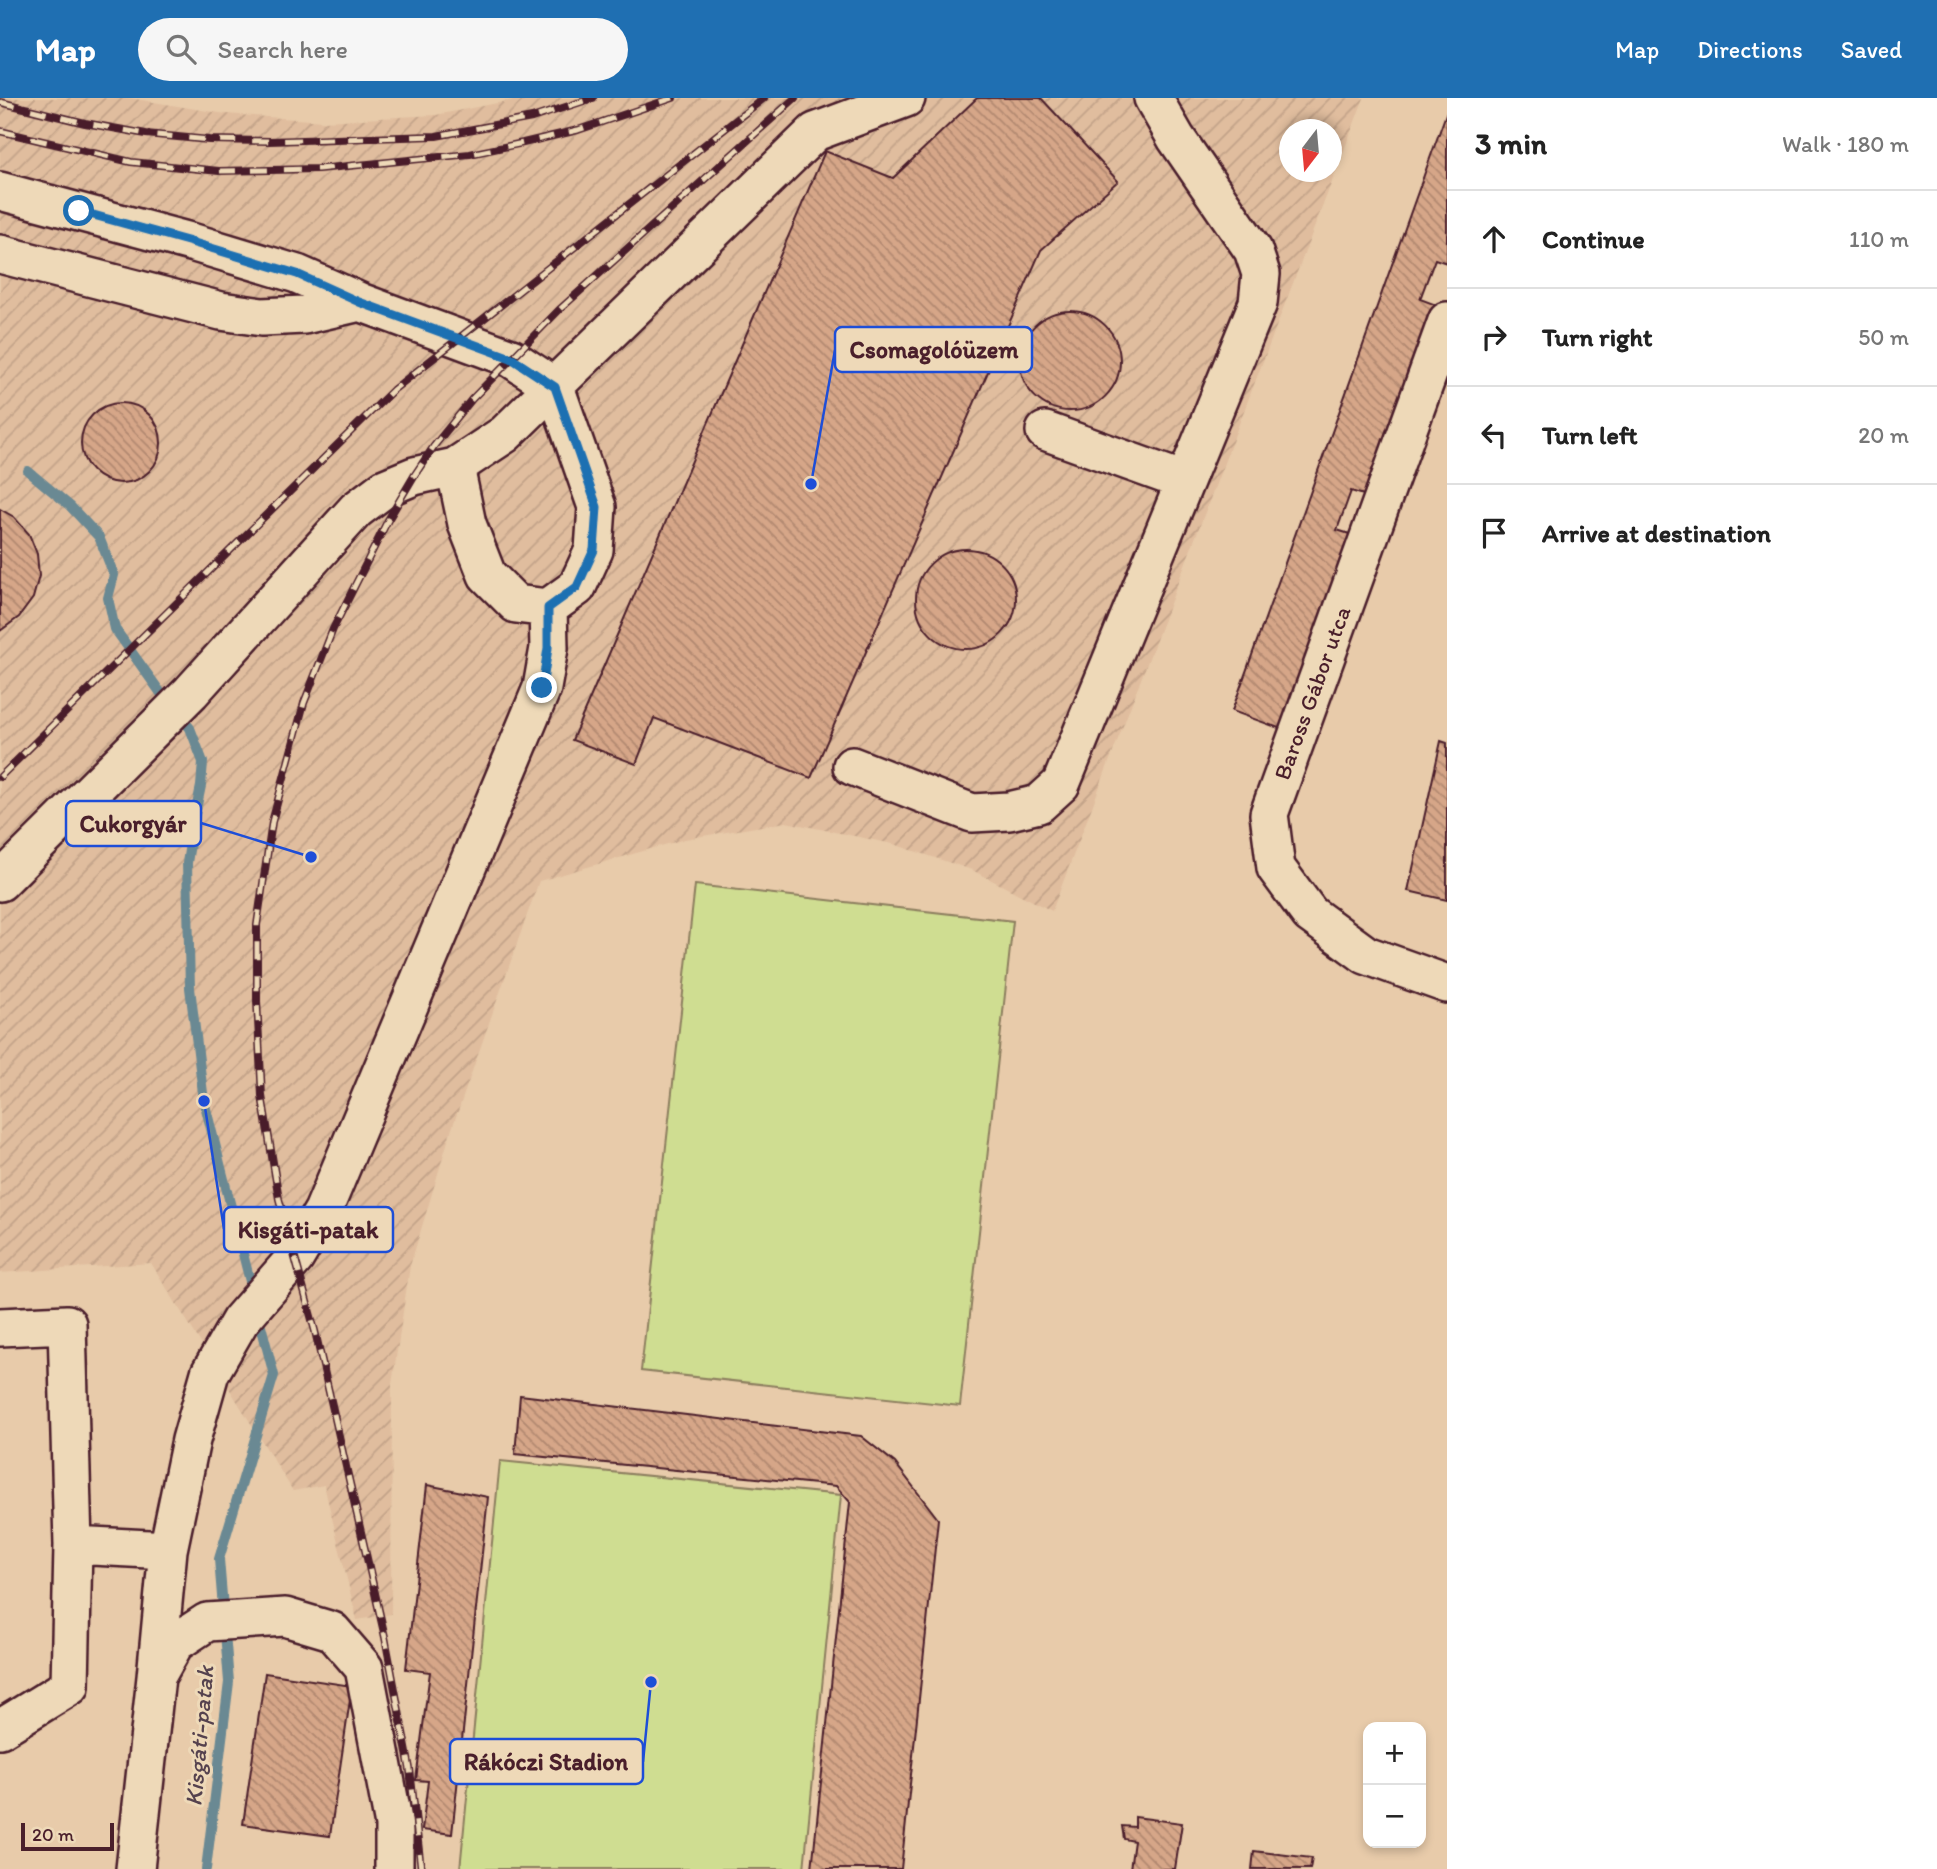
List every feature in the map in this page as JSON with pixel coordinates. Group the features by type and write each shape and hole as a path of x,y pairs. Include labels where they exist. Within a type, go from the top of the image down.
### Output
{"lane":[{"path":"0,882 191,692 356,510 385,488 414,476 455,467 505,434 815,132 906,98"},
{"path":"852,766 972,813 1009,811 1039,804 1060,784 1258,303 1261,274 1253,250 1176,138 1153,98"},
{"path":"0,191 178,238 297,274 359,302 511,358 555,387 597,507 594,550 577,587 548,608 516,604 487,575 467,524 455,467"},
{"path":"0,254 221,311 262,317 304,315 359,302"},
{"name":"Baross Gábor utca","path":"1447,321 1269,814 1276,869 1310,914 1366,955 1447,984"},
{"path":"1045,431 1184,481"},
{"path":"135,1869 168,1550 191,1440 210,1373 240,1321 295,1258 323,1211 542,688 548,648 548,608"},
{"path":"0,1327 67,1324 73,1545 70,1686 0,1729"},
{"path":"73,1545 168,1550"},
{"path":"156,1677 175,1643 223,1621 285,1618 332,1631 364,1668 394,1825 394,1869"}],"shaded area":[{"path":"0,98 129,98 226,114 324,121 436,115 523,98 1364,98 1342,155 1342,119 1279,119 1279,182 1332,182 1052,911 972,870 893,844 786,822 685,839 539,881 450,1134 410,1266 392,1384 391,1614 357,1620 324,1485 293,1491 151,1263 0,1273"}],"green space":[{"path":"695,885 1013,921 960,1406 641,1371"},
{"path":"500,1461 841,1495 804,1869 460,1869"}],"building":[{"path":"977,98 1041,98 1118,181 1041,250 811,778 654,718 636,764 572,740 825,151 893,178"},
{"path":"1447,111 1447,263 1435,259 1420,299 1439,306 1370,497 1351,491 1337,530 1356,536 1287,731 1232,711"},
{"path":"1070,311 1089,315 1105,326 1116,342 1120,361 1116,380 1105,396 1089,407 1070,411 1051,407 1035,396 1024,380 1020,361 1024,342 1035,326 1051,315"},
{"path":"121,403 136,406 149,415 158,428 161,443 158,458 149,471 136,480 121,483 106,480 93,471 84,458 81,443 84,428 93,415 106,406"},
{"path":"0,509 14,517 29,534 37,554 39,576 33,598 19,617 0,631"},
{"path":"966,549 985,553 1001,564 1012,580 1016,599 1012,618 1001,634 985,645 966,649 947,645 931,634 920,618 916,599 920,580 931,564 947,553"},
{"path":"1441,741 1447,743 1447,900 1408,891"},
{"path":"520,1395 861,1436 895,1463 938,1519 901,1869 812,1869 850,1502 836,1486 515,1454"},
{"path":"427,1485 488,1497 452,1834 422,1830 428,1781 416,1780 430,1672 406,1669"},
{"path":"265,1673 352,1686 330,1836 243,1824"},
{"path":"1135,1817 1182,1823 1175,1869 1130,1869 1134,1841 1124,1839 1122,1826 1135,1827"},
{"path":"1254,1851 1312,1858 1310,1869 1252,1869"}],"waterway":[{"name":"Kisgáti-patak","path":"28,471 70,506 99,537 114,575 108,598 115,629 168,703"},
{"name":"Kisgáti-patak","path":"178,714 190,728 203,762 187,863 190,988 204,1101 253,1293"},
{"name":"Kisgáti-patak","path":"206,1869 229,1682 219,1559 274,1375 258,1314"}],"railway":[{"path":"0,102 85,123 146,134 209,140 269,141 436,136 532,118 593,98"},
{"path":"0,131 131,162 219,171 318,169 470,154 578,130 673,98"},
{"path":"0,777 393,390 764,98"},
{"path":"421,1869 410,1769 385,1637 315,1331 279,1199 262,1096 257,1001 257,925 272,822 304,703 333,629 388,520 434,446 472,399 559,310 795,98"}],"place":[{"name":"Csomagolóüzem","path":"811,484"},
{"name":"Cukorgyár","path":"311,857"},
{"name":"Kisgáti-patak","path":"204,1101"},
{"name":"Rákóczi Stadion","path":"651,1682"}],"route":[{"path":"79,211 297,274 359,302 511,358 555,387 597,507 594,550 577,587 548,608 548,648 542,688"}]}
